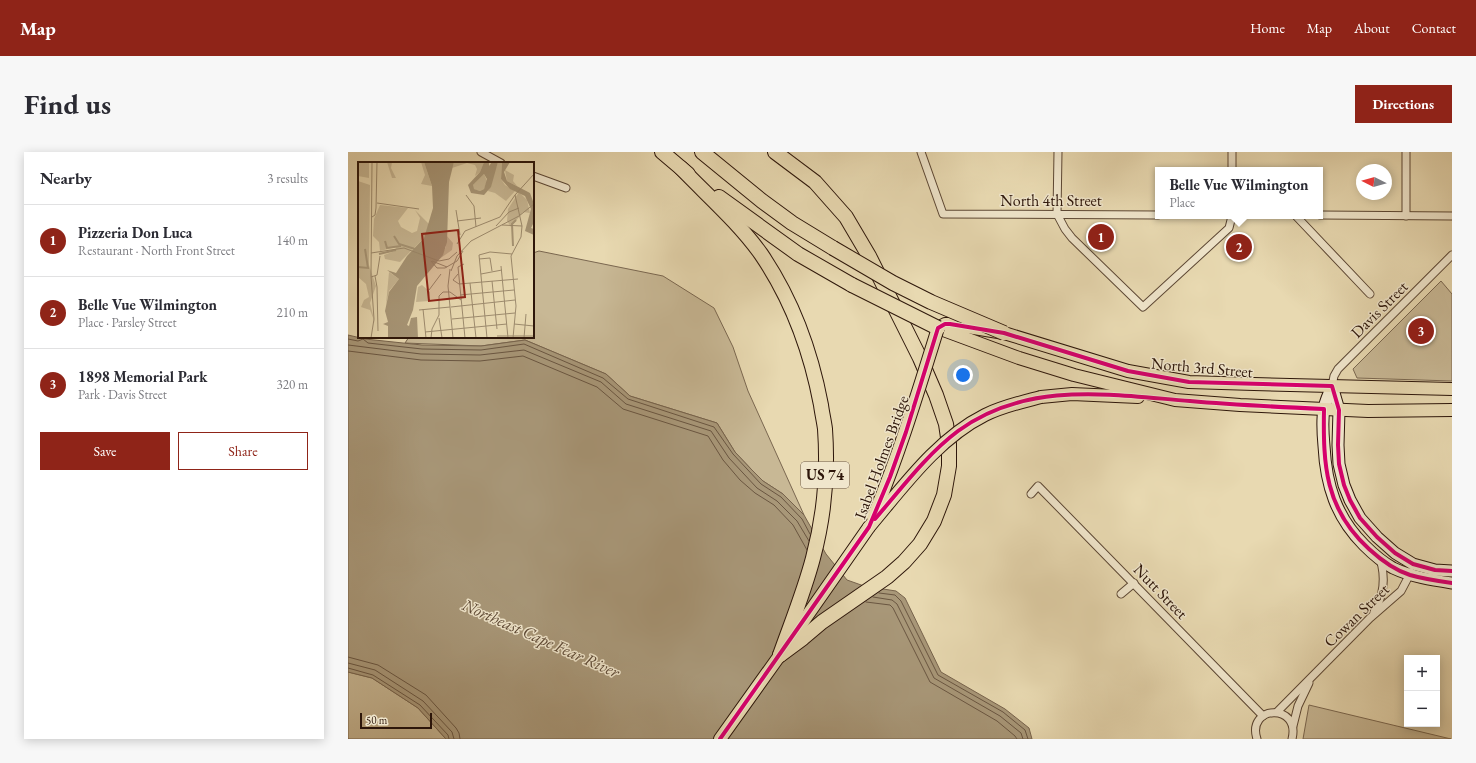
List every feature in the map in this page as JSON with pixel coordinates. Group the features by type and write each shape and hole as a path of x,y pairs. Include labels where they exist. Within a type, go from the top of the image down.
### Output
{"highway":[{"name":"US 74","path":"662,152 681,168 729,217 756,248 785,295 802,337 817,384 825,428 826,471 822,513 814,554 780,655"},
{"path":"702,152 762,201 792,223 833,248 893,283 930,302 1004,333"},
{"name":"US 74","path":"776,152 815,182 846,217 870,256 920,358 936,395 946,424 949,444 949,466 944,495 934,521 920,544 904,562 887,577 822,622 780,655"},
{"path":"681,168 753,223 798,254 852,285 938,328"}],"main road":[{"path":"938,328 945,324 950,324 1004,333"},
{"name":"North 3rd Street","path":"938,328 1019,358 1074,375 1175,400 1339,410 1452,410"},
{"name":"Isabel Holmes Bridge","path":"720,739 869,527 890,477 906,432 938,328"},
{"name":"North 3rd Street","path":"1004,333 1128,371 1189,382 1452,388"},
{"path":"1332,386 1324,409 1324,457 1330,490 1337,507 1349,527 1356,537 1380,559 1392,567 1410,575 1452,583"},
{"path":"1332,386 1339,410 1339,464 1344,485 1360,518 1377,537 1395,553 1413,564 1435,570 1452,571"},
{"path":"869,527 932,455 958,431 985,415 1014,404 1041,397 1072,394 1112,395 1175,400"}],"street":[{"path":"481,152 499,162"},
{"name":"North 4th Street","path":"921,152 943,214 1155,215"},
{"path":"1058,152 1057,214 1065,229 1072,238 1143,307 1229,228 1231,219"},
{"path":"1232,152 1232,167"},
{"path":"1406,152 1406,216"},
{"path":"534,176 566,188"},
{"path":"1323,216 1452,216"},
{"path":"1299,219 1370,294"},
{"name":"Davis Street","path":"1332,386 1334,376 1338,369 1452,255"},
{"name":"Nutt Street","path":"1031,494 1038,486 1262,716"},
{"path":"1370,618 1380,602 1384,574 1380,559"},
{"name":"Cowan Street","path":"1277,712 1370,618 1401,591 1410,575 1413,564"},
{"path":"1121,594 1134,583"},
{"name":"Cowan Street","path":"1292,739 1294,733 1293,726 1298,706 1310,680"},
{"path":"1256,739 1256,724 1262,716 1267,713 1277,712 1284,715 1290,720 1293,726"}],"shaded area":[{"path":"539,251 663,276 714,308 733,347 748,391 804,515 783,494 763,481 751,469 735,452 717,423 630,396 606,374 525,340 481,346 405,343 408,338 534,338 534,253"},
{"path":"1441,281 1452,294 1452,381 1357,378 1353,369"},
{"path":"348,672 372,678 418,708 446,739 348,739"},
{"path":"1309,705 1451,739 1303,739"}],"water":[{"name":"Northeast Cape Fear River","path":"348,335 365,339 422,345 481,346 525,340 606,374 630,396 717,423 735,452 751,469 763,481 783,494 804,515 826,554 847,580 864,586 896,591 905,598 941,672 1005,709 1029,728 1032,739 446,739 418,708 372,678 348,672"}],"cycle path":[{"path":"720,739 869,527 890,477 906,432 938,328 945,324 1004,333 1128,371 1189,382 1332,386 1339,410 1339,464 1344,485 1360,518 1377,537 1395,553 1413,564 1435,570 1452,571"},
{"path":"875,519 914,473 946,440 985,415 1013,404 1041,398 1100,394 1240,405 1324,409 1324,449 1330,485 1335,502 1343,518 1354,534 1378,557 1399,570 1420,578 1452,583"}],"place":[{"name":"Pizzeria Don Luca","path":"1101,237"},
{"name":"Belle Vue Wilmington","path":"1239,247"},
{"name":"1898 Memorial Park","path":"1421,331"}]}
